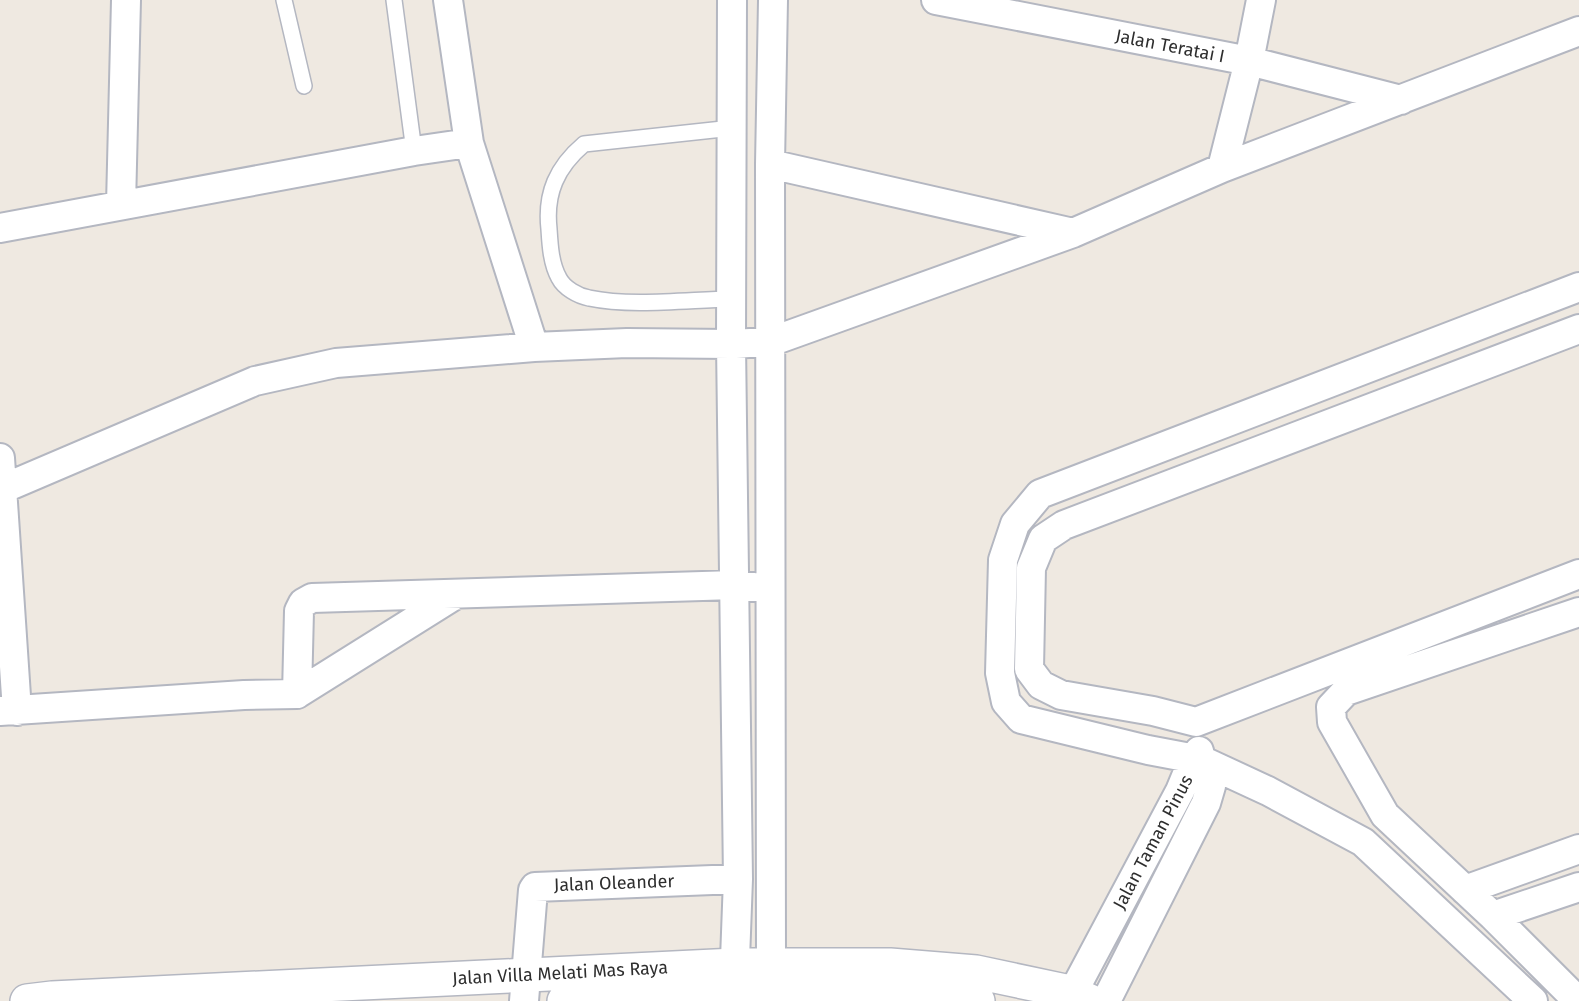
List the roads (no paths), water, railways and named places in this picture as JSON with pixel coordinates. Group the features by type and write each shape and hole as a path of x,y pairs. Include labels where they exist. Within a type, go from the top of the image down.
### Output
{"street":[{"path":"121,205 126,0"},
{"path":"448,0 468,143 534,347"},
{"path":"732,0 731,344 738,879 734,979"},
{"path":"770,979 770,164 773,0"},
{"name":"Jalan Teratai I","path":"936,0 1249,61 1401,100"},
{"path":"1222,168 1249,61 1261,0"},
{"path":"1,490 255,381 336,363 534,347 627,343 770,342 1073,233 1222,168 1579,31"},
{"path":"0,228 468,143"},
{"path":"770,164 1073,233"},
{"path":"1533,1001 1363,842 1268,791 1201,760 1148,750 1021,719 1006,702 1000,673 1003,560 1015,524 1040,494 1579,288"},
{"path":"1579,329 1064,525 1043,539 1031,568 1029,669 1041,685 1061,695 1153,711 1196,722 1579,574"},
{"path":"0,458 9,711 244,695 297,694 456,594"},
{"path":"297,694 299,611 303,603 312,598 735,585 770,589"},
{"path":"1574,1000 1493,916 1384,815 1332,722 1331,707 1346,690 1579,612"},
{"path":"1196,722 1201,760"},
{"name":"Jalan Taman Pinus","path":"1075,998 1085,970 1187,774 1201,760 1210,786 1206,803 1106,1001"},
{"path":"1363,842 1384,815"},
{"path":"1466,890 1579,849"},
{"name":"Jalan Oleander","path":"525,987 533,890 536,886 738,879"},
{"path":"1493,916 1579,887"},
{"name":"Jalan Villa Melati Mas Raya","path":"770,979 890,965 976,972 1075,998"},
{"name":"Jalan Villa Melati Mas Raya","path":"564,1001 734,979"},
{"name":"Jalan Villa Melati Mas Raya","path":"27,1001 404,981 525,987 770,979 958,996 978,1001"}],"lane":[{"path":"284,0 304,86"},
{"path":"394,0 414,151"},
{"path":"731,299 634,302 587,298 571,291 559,279 552,256 548,224 551,192 557,174 569,156 584,144 732,128"}]}
